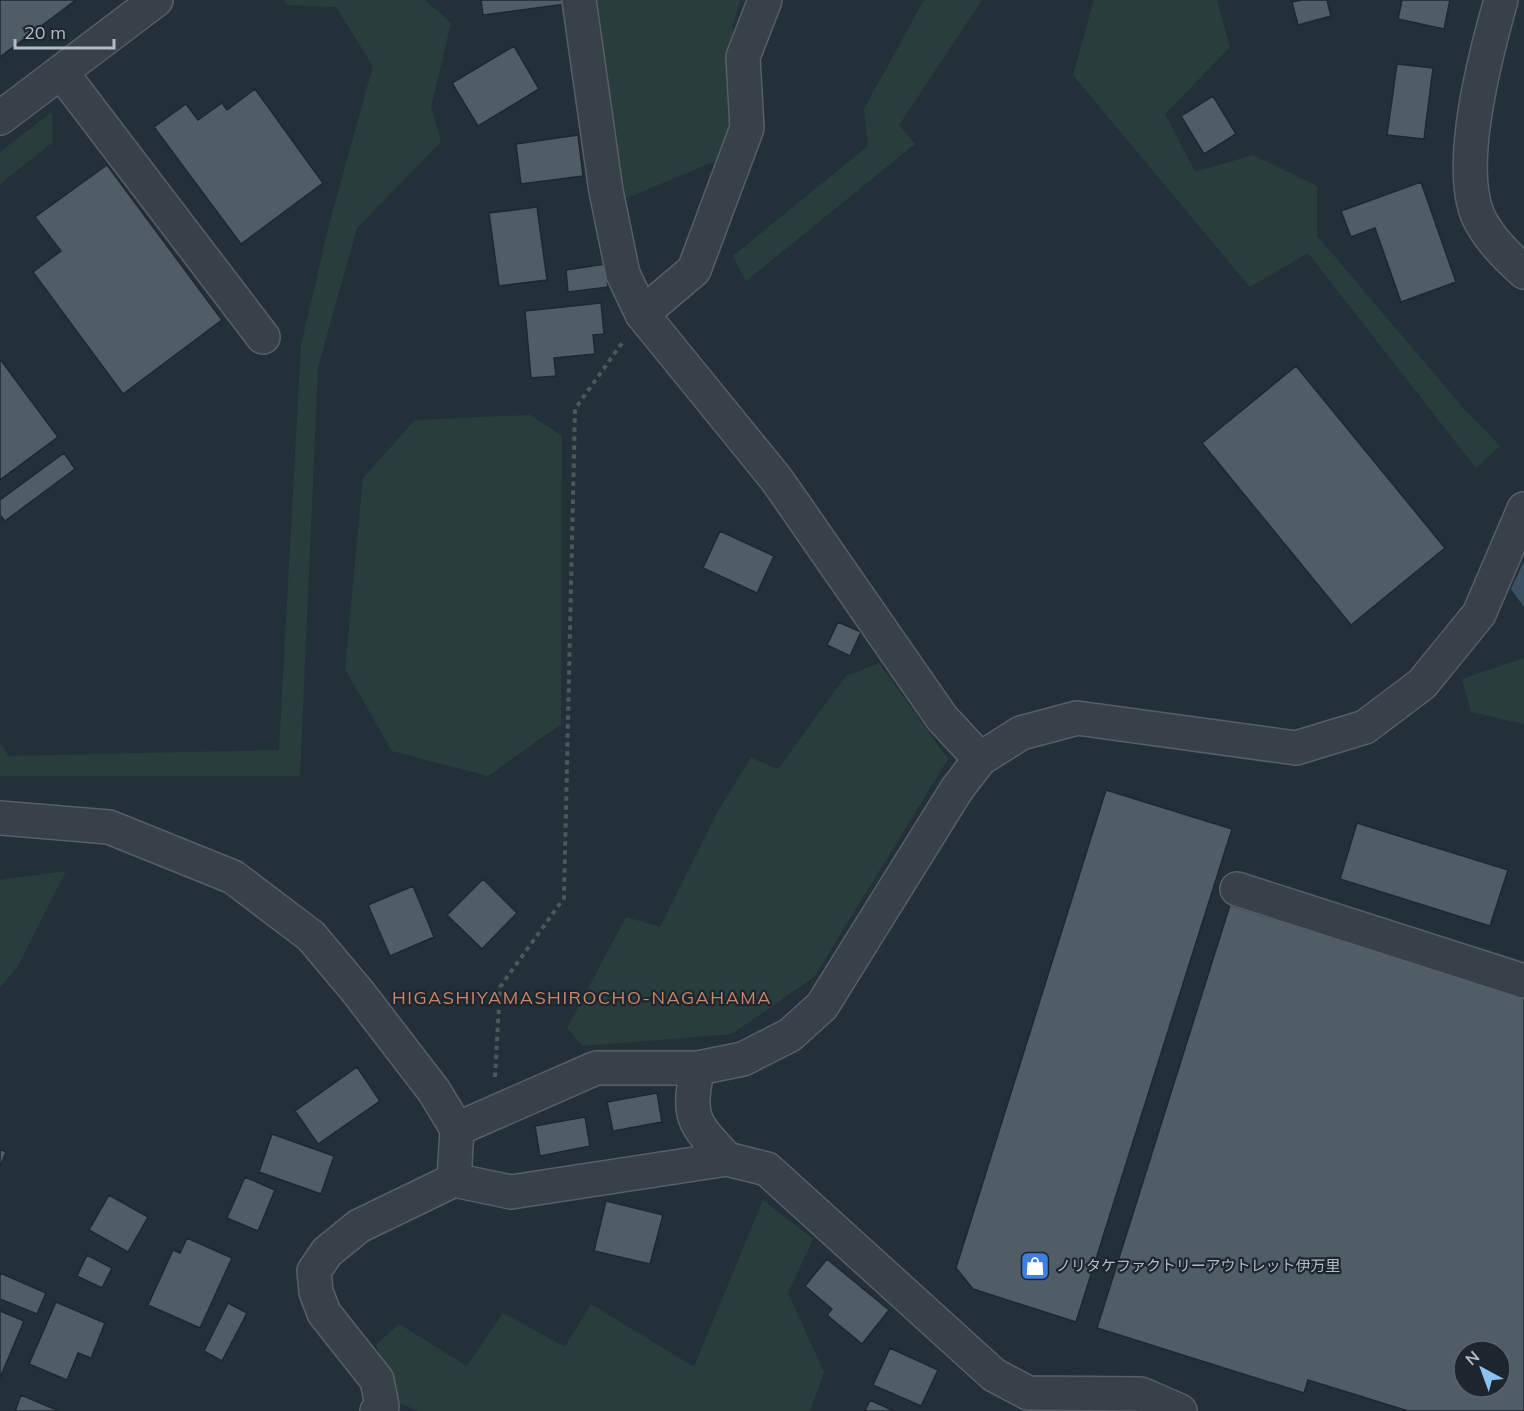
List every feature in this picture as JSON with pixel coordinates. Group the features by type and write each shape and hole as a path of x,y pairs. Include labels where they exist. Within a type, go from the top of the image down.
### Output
{"street":[{"path":"0,118 156,0"},
{"path":"579,0 606,192 618,254 623,274 642,314 777,480 942,718 980,759"},
{"path":"642,314 694,270 747,128 743,57 765,0"},
{"path":"1501,0 1482,69 1469,173 1478,215 1500,249 1524,272"},
{"path":"61,72 263,337"},
{"path":"458,1129 596,1068 698,1068 743,1059 790,1035 822,1006 957,789 980,759 1021,733 1077,718 1296,748 1365,727 1422,684 1479,614 1524,509"},
{"path":"0,818 109,826 233,877 311,936 358,992 427,1082 458,1129 454,1180"},
{"path":"1237,889 1524,981"},
{"path":"698,1068 690,1098 699,1130 727,1159"},
{"path":"377,1411 382,1406 377,1380 324,1312 316,1292 314,1270 327,1252 359,1226 454,1180 511,1192 727,1159 767,1169 994,1375 1028,1393 1141,1394 1180,1411"}],"path":[{"path":"493,1114 500,987 564,898 575,409 642,314"}],"green space":[{"path":"284,0 425,0 451,23 431,107 441,142 357,228 318,367 300,776 0,776 0,743 9,756 279,750 301,345 330,221 373,66 336,7 287,5"},
{"path":"592,0 740,0 733,24 730,119 723,158 617,202"},
{"path":"924,0 982,0 899,125 915,144 746,281 733,256 868,146 864,109"},
{"path":"1094,0 1217,0 1230,47 1165,114 1195,172 1253,155 1317,186 1317,236 1467,412 1500,446 1476,468 1308,253 1250,287 1073,75"},
{"path":"52,112 53,142 0,184 0,152"},
{"path":"530,415 562,436 561,724 488,776 392,751 345,669 363,478 415,420"},
{"path":"1524,658 1524,724 1471,712 1462,679"},
{"path":"879,663 948,759 814,977 732,1034 583,1046 567,1028 626,917 660,927 718,811 751,758 778,769 846,676"},
{"path":"66,871 18,966 0,987 0,880"},
{"path":"763,1200 813,1239 788,1293 824,1372 810,1411 418,1411 400,1403 376,1345 399,1324 467,1366 503,1313 565,1347 591,1304 694,1367"}],"water":[{"path":"1524,561 1524,607 1511,589"}],"building":[{"path":"0,0 76,0 0,57"},
{"path":"481,0 566,0 566,4 483,15"},
{"path":"1327,0 1331,16 1298,25 1292,2"},
{"path":"1402,0 1450,0 1444,29 1398,19"},
{"path":"514,46 539,89 478,126 452,83"},
{"path":"1397,64 1433,68 1424,139 1387,135"},
{"path":"255,89 323,183 241,244 154,127 186,104 198,120 222,103 227,110"},
{"path":"1213,96 1236,134 1204,154 1181,116"},
{"path":"578,135 583,176 521,184 516,144"},
{"path":"107,165 222,320 123,394 33,272 61,251 35,217"},
{"path":"1421,182 1456,282 1401,302 1375,228 1351,237 1341,211"},
{"path":"537,207 547,280 499,286 489,213"},
{"path":"605,264 608,287 568,292 566,270"},
{"path":"601,303 604,334 593,335 595,354 554,358 556,376 531,378 525,311"},
{"path":"0,359 58,437 0,480"},
{"path":"1296,366 1445,548 1351,625 1202,443"},
{"path":"64,453 75,469 5,521 0,515 0,500"},
{"path":"720,531 774,556 757,593 703,568"},
{"path":"838,622 861,632 850,656 827,645"},
{"path":"1106,790 1232,829 1076,1322 973,1289 956,1268"},
{"path":"1357,823 1508,870 1490,926 1340,879"},
{"path":"483,879 517,913 482,949 447,915"},
{"path":"413,886 434,937 390,956 368,905"},
{"path":"1230,905 1524,997 1524,1411 1408,1411 1308,1380 1304,1393 1097,1328"},
{"path":"357,1067 380,1101 318,1144 295,1111"},
{"path":"657,1093 662,1122 613,1131 607,1102"},
{"path":"585,1117 590,1146 540,1156 535,1126"},
{"path":"272,1134 334,1156 321,1194 259,1172"},
{"path":"0,1149 6,1152 0,1167"},
{"path":"245,1177 275,1190 258,1231 227,1218"},
{"path":"109,1195 148,1217 128,1252 89,1230"},
{"path":"606,1201 663,1215 650,1264 594,1251"},
{"path":"187,1238 232,1258 200,1328 148,1305 173,1250 180,1253"},
{"path":"87,1255 112,1268 102,1288 77,1276"},
{"path":"827,1259 889,1310 862,1344 827,1315 832,1309 805,1286"},
{"path":"0,1273 46,1293 37,1314 0,1299"},
{"path":"56,1302 105,1323 91,1358 78,1353 67,1380 29,1364"},
{"path":"228,1303 247,1313 222,1361 204,1351"},
{"path":"0,1311 24,1321 0,1378"},
{"path":"890,1348 938,1370 921,1406 873,1385"},
{"path":"21,1395 59,1411 15,1411"},
{"path":"870,1400 894,1411 865,1411"}],"place":[{"name":"ノリタケファクトリーアウトレット伊万里","path":"1035,1266"}],"district":[{"name":"HIGASHIYAMASHIROCHO-NAGAHAMA","path":"582,998"}]}
